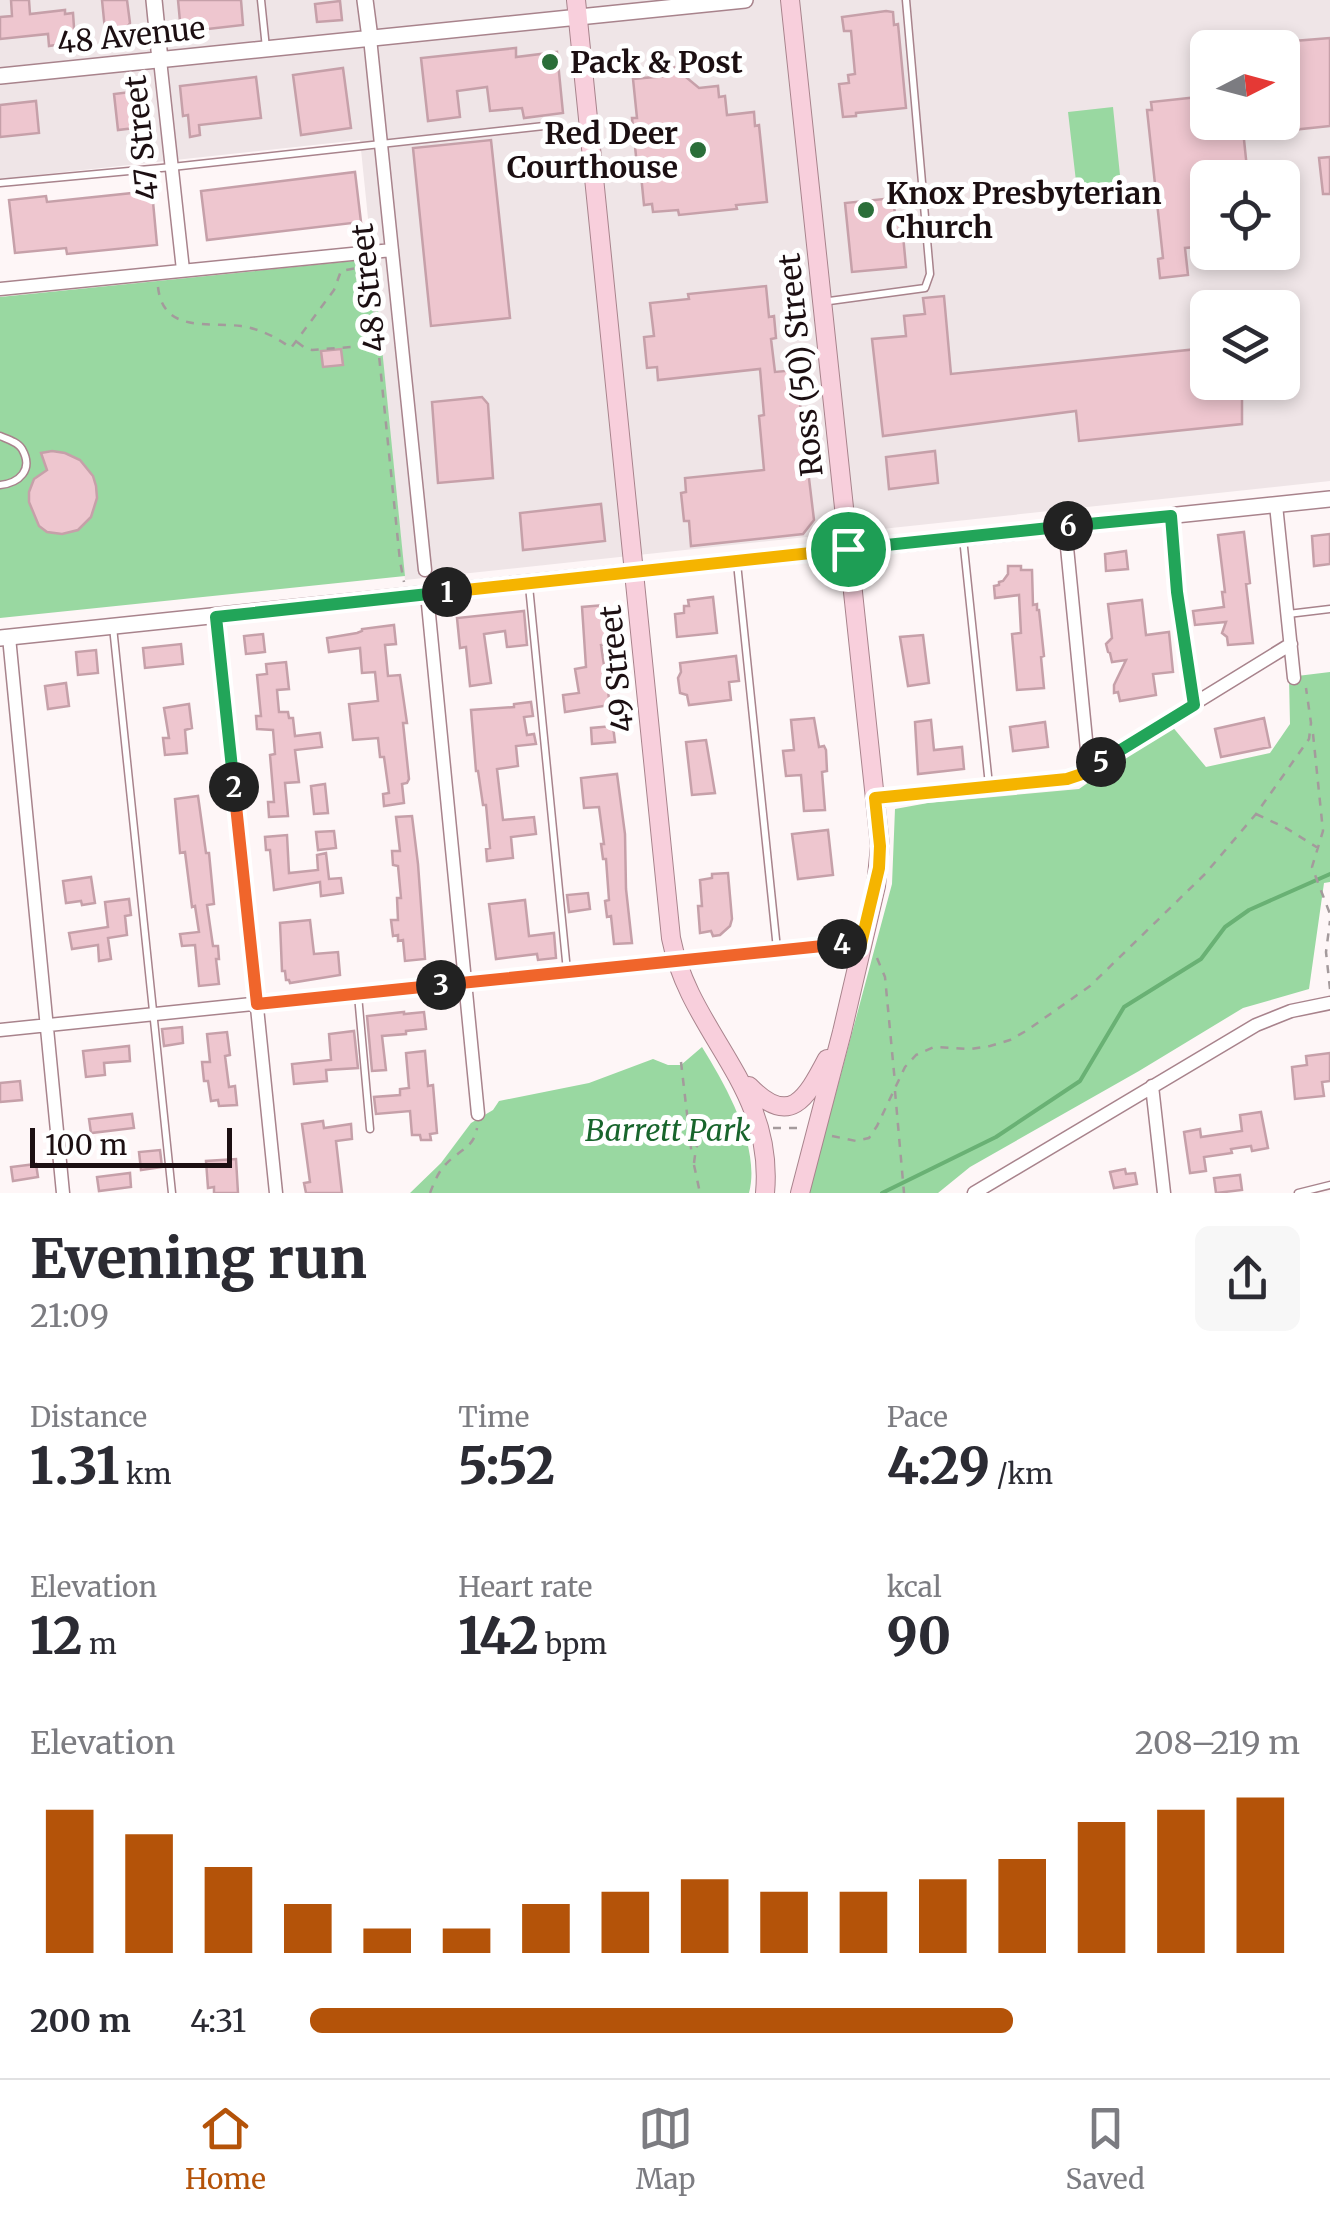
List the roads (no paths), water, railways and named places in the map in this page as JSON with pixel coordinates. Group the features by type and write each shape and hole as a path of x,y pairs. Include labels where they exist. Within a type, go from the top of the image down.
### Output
{"main road":[{"name":"Ross (50) Street","path":"790,0 880,846 868,952 842,1032 800,1193"},
{"name":"49 Street","path":"577,9 669,918 676,960 690,995 757,1117 764,1148 765,1193"},
{"path":"734,1070 768,1103 792,1104 810,1090 842,1032"}],"street":[{"name":"47 Street","path":"154,0 182,270"},
{"name":"48 Street","path":"366,0 425,570"},
{"name":"48 Avenue","path":"0,76 370,38 577,9 745,0"},
{"path":"0,290 392,250"},
{"path":"63,1193 4,637 1330,500"},
{"path":"1276,505 1292,614 1291,644 1299,678"},
{"path":"1065,527 1089,770"},
{"path":"427,594 478,1114"},
{"path":"216,617 276,1193"},
{"path":"875,798 1067,779 1089,770 1291,644"},
{"path":"0,1030 777,950 845,944 868,952"},
{"path":"974,1193 1256,1025 1291,1010 1330,1003"},
{"path":"1152,1086 1164,1193"}],"lane":[{"path":"261,0 266,49"},
{"path":"821,302 925,288 930,274 906,0"},
{"path":"0,183 544,126"},
{"path":"0,436 22,448 26,464 22,476 0,485"},
{"path":"1171,516 1177,592 1194,705"},
{"path":"962,537 989,787"},
{"path":"737,561 777,950"},
{"path":"529,583 568,973"},
{"path":"1292,614 1330,609"},
{"path":"112,626 172,1193"},
{"path":"358,994 370,1129"},
{"path":"1298,1193 1330,1185"}],"waterway":[{"path":"882,1193 996,1137 1080,1081 1124,1007 1201,959 1225,927 1249,910 1330,874"}],"place":[{"name":"Pack & Post","path":"550,62"},
{"name":"Red Deer Courthouse","path":"698,150"},
{"name":"Knox Presbyterian Church","path":"866,210"}],"park label":[{"name":"Barrett Park","path":"668,1130"}]}
